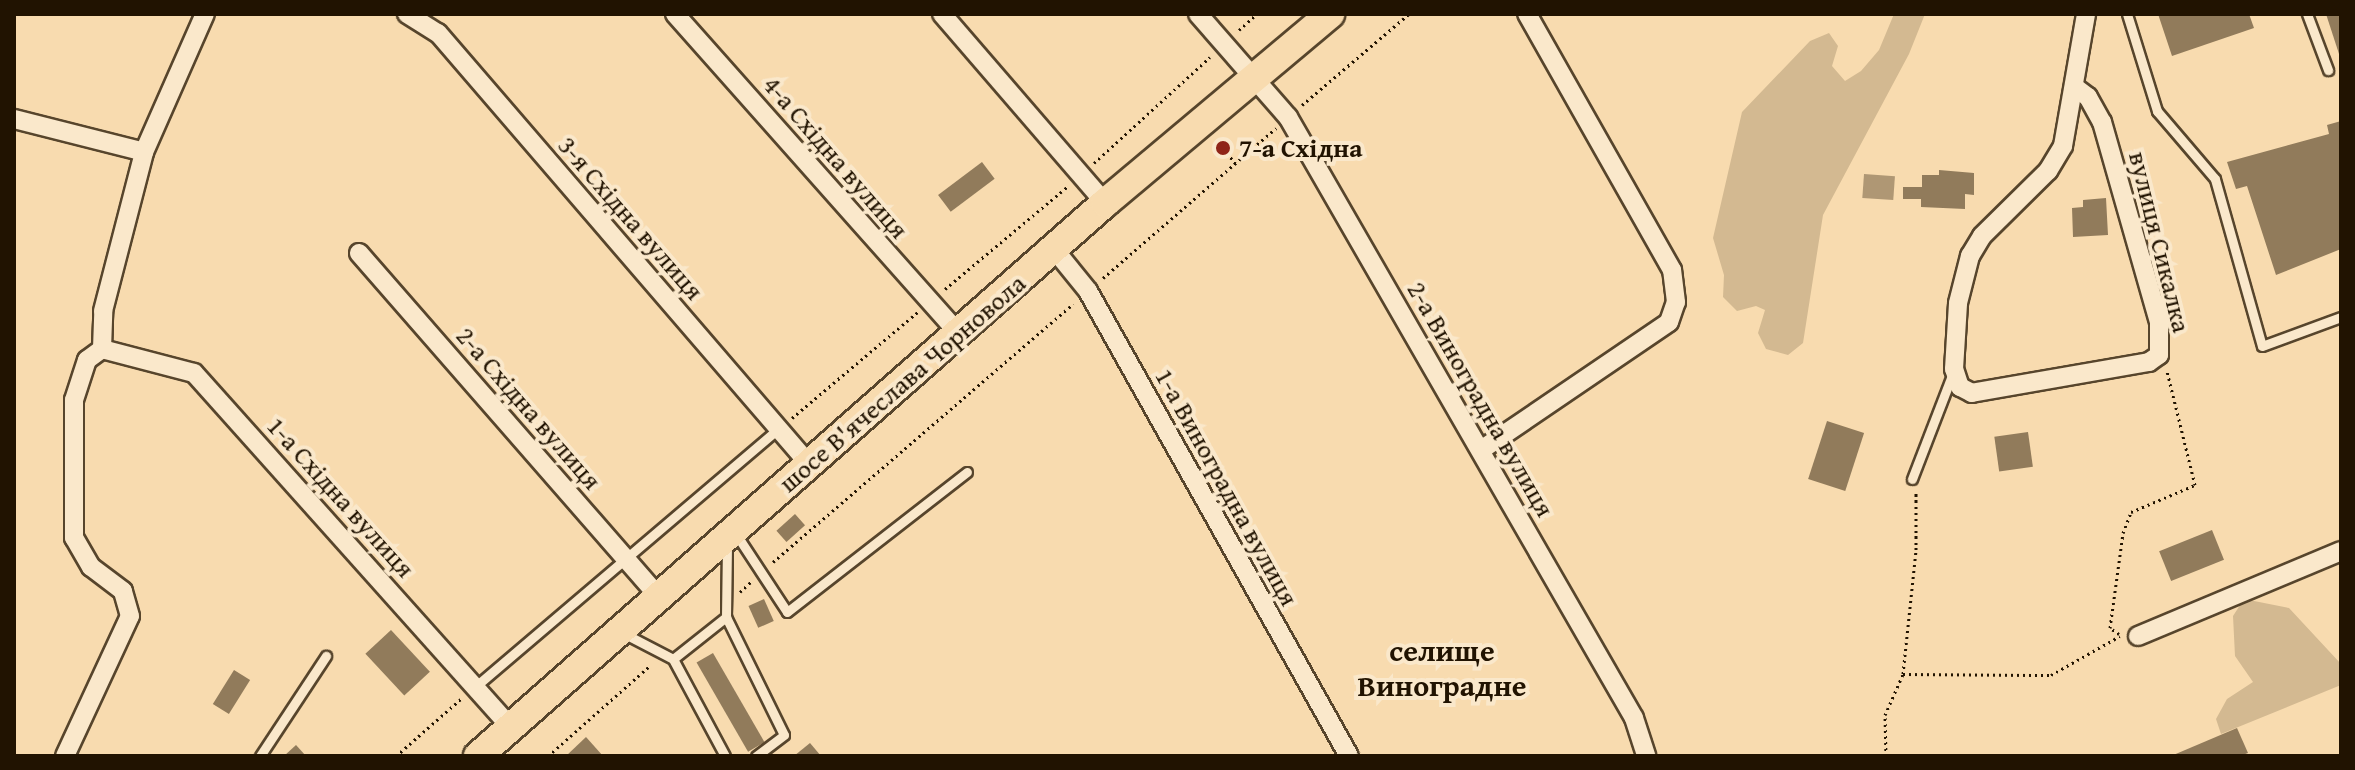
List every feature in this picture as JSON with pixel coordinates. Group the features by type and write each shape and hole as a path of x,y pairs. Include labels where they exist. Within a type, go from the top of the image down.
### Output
{"main road":[{"name":"шосе В'ячеслава Чорновола","path":"478,756 1105,203 1330,14"}],"street":[{"path":"65,756 130,616 123,591 91,567 74,538 74,400 87,360 102,349 103,311 144,152 205,14"},
{"name":"3-я Східна вулиця","path":"407,14 438,33 809,464"},
{"name":"4-а Східна вулиця","path":"675,14 959,334"},
{"path":"942,14 1105,203"},
{"name":"2-а Виноградна вулиця","path":"1198,14 1288,117 1634,718 1646,756"},
{"path":"1481,450 1669,322 1676,302 1672,270 1527,14"},
{"path":"1954,369 1958,303 1970,256 1982,236 2048,171 2063,146 2076,88 2086,14"},
{"name":"вулиця Сикалка","path":"1954,369 1960,387 1972,393 2149,362 2161,348 2159,322 2102,122 2088,97 2076,88"},
{"path":"14,119 144,152"},
{"name":"1-а Виноградна вулиця","path":"1054,249 1088,291 1349,756"},
{"name":"2-а Східна вулиця","path":"359,253 659,597"},
{"name":"1-а Східна вулиця","path":"102,349 194,373 511,727"},
{"path":"2130,635 2341,551"}],"lane":[{"path":"2127,14 2157,111 2215,179 2262,346 2341,317"},
{"path":"2307,14 2328,70"},
{"path":"1914,476 1954,369"},
{"path":"476,686 778,429"},
{"path":"730,534 787,612 967,472"},
{"path":"730,534 726,617 784,735 756,756"},
{"path":"673,659 726,617"},
{"path":"620,631 673,659 725,756"},
{"path":"260,756 326,656"}],"path":[{"path":"1225,44 1257,14"},
{"path":"1223,148 1236,164"},
{"path":"778,429 930,302"},
{"path":"2130,635 2110,628 2123,533 2131,512 2195,485 2161,348"},
{"path":"1886,756 1885,715 1903,674 1916,550 1914,476"},
{"path":"1903,674 2051,675 2130,635"},
{"path":"396,756 476,686"}],"shaded area":[{"path":"1894,14 1925,14 1909,54 1823,215 1803,343 1788,355 1766,349 1758,333 1765,310 1756,306 1737,311 1723,297 1724,275 1713,238 1742,112 1810,41 1829,33 1838,46 1832,66 1845,81 1861,71 1879,50"},
{"path":"1864,174 1895,176 1893,200 1862,198"},
{"path":"2244,599 2289,608 2341,664 2341,685 2221,734 2216,719 2227,699 2253,682 2235,656 2233,616"}],"building":[{"path":"2158,14 2249,14 2254,28 2172,56"},
{"path":"2326,14 2341,14 2340,57"},
{"path":"2341,121 2341,249 2276,275 2247,186 2236,189 2227,162 2329,134 2327,125"},
{"path":"982,162 995,179 951,212 938,195"},
{"path":"1939,170 1974,173 1974,195 1965,194 1965,209 1921,207 1921,199 1903,199 1903,187 1922,187 1922,175 1939,175"},
{"path":"2106,198 2108,235 2073,237 2072,208 2083,207 2083,200"},
{"path":"1827,421 1864,433 1845,491 1808,479"},
{"path":"2028,432 2033,467 1999,471 1994,437"},
{"path":"795,514 805,525 786,542 776,531"},
{"path":"2212,530 2224,560 2171,581 2159,551"},
{"path":"764,599 774,621 758,628 748,606"},
{"path":"391,630 430,672 404,696 365,654"},
{"path":"713,653 764,742 748,752 697,662"},
{"path":"234,670 250,680 229,714 213,704"},
{"path":"2237,728 2248,753 2240,756 2171,756"},
{"path":"586,737 603,756 566,756"},
{"path":"810,743 821,756 794,756"},
{"path":"296,745 306,756 284,756"}],"place":[{"name":"7-а Східна","path":"1223,148"}],"district":[{"name":"селище Виноградне","path":"1442,667"}]}
